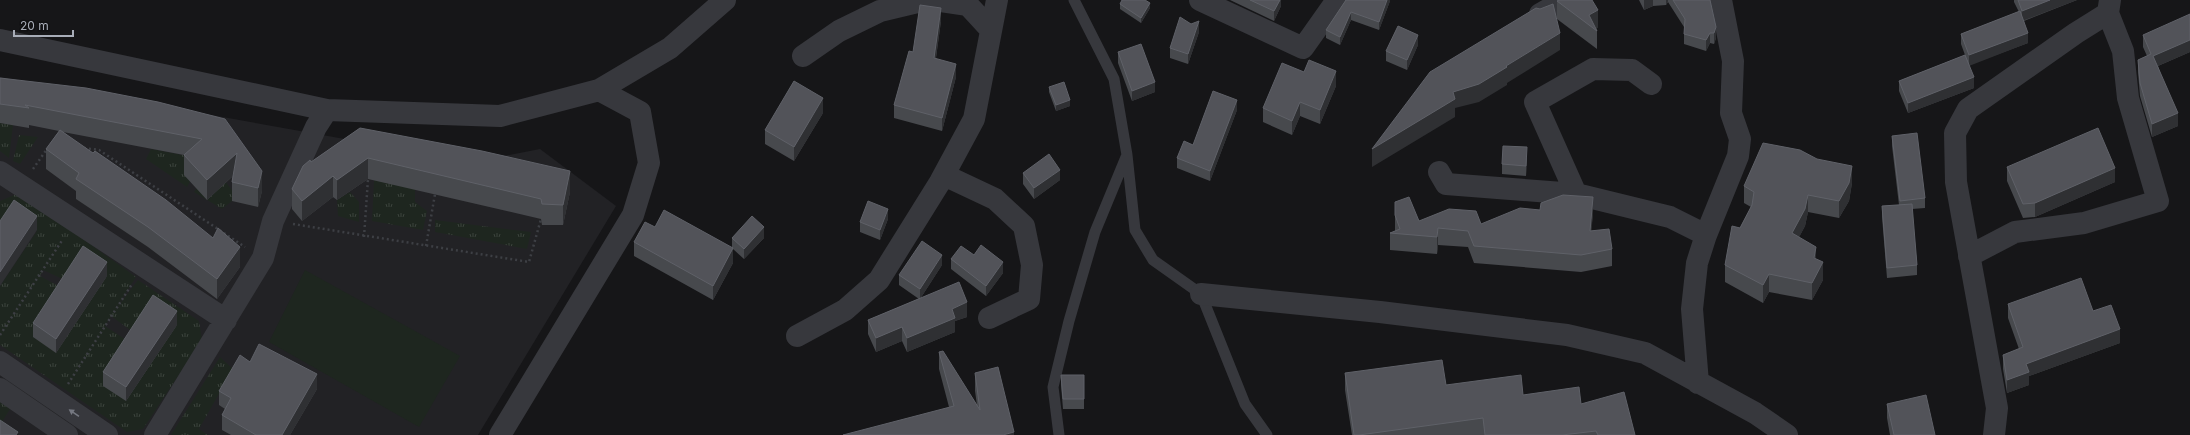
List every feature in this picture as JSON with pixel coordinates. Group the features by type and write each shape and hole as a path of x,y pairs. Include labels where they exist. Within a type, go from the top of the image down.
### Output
{"street":[{"path":"0,40 327,110 500,116 599,90 670,48 725,0"},
{"path":"803,56 839,31 880,11 926,0"},
{"path":"934,0 968,5 991,30"},
{"path":"797,336 845,310 879,280 944,175 974,119 997,0"},
{"path":"1200,0 1303,48 1337,0"},
{"path":"1540,14 1565,0"},
{"path":"1698,383 1692,309 1698,263 1706,235 1738,156 1740,140 1731,113 1733,61 1721,0"},
{"path":"1969,256 2014,232 2084,223 2158,201 2128,98 2123,51 2109,7 2076,34 1968,109 1955,133 1956,182 1969,256 1997,408 1994,435"},
{"path":"1576,194 1535,102 1593,70 1632,70 1651,84"},
{"path":"500,435 633,215 649,163 640,112 599,90"},
{"path":"155,435 263,258 273,221 316,127 327,110"},
{"path":"1439,172 1446,184 1576,194 1670,217 1706,235"},
{"path":"944,175 995,199 1024,226 1032,265 1029,299 989,318"},
{"path":"6,178 75,221 226,320"},
{"path":"1201,294 1380,312 1566,335 1644,353 1755,413 1787,435"},
{"path":"0,362 107,435"},
{"path":"0,389 67,435"}],"lane":[{"path":"1074,0 1114,79 1127,155 1135,230 1153,260 1201,294 1245,404 1267,435"},
{"path":"1060,435 1053,387 1056,372 1095,232 1127,155"}],"path":[{"path":"6,178 51,144"},
{"path":"78,147 99,150 263,258"},
{"path":"364,237 368,179"},
{"path":"426,246 434,194"},
{"path":"273,221 364,237 529,262 541,219"},
{"path":"0,336 75,221"},
{"path":"57,401 144,266"}],"shaded area":[{"path":"0,77 473,162 540,149 616,206 478,435 0,435"}],"green space":[{"path":"0,123 13,125 9,158 0,151"},
{"path":"19,135 38,137 20,164 13,161"},
{"path":"151,149 203,159 187,187 146,159"},
{"path":"213,164 233,192 232,201 222,209 194,192"},
{"path":"374,180 415,189 415,202 427,211 423,230 372,221"},
{"path":"350,192 359,202 359,222 338,216 337,200"},
{"path":"19,193 136,277 115,310 138,280 199,321 202,340 143,429 127,432 0,345 0,286 37,231 0,235 0,201","holes":["43,270 69,282 64,289 40,276","111,316 137,335 131,343 105,326"]},
{"path":"435,220 531,232 527,249 435,232"},
{"path":"305,270 460,356 419,427 269,342"},
{"path":"220,357 233,369 199,429 208,435 171,435"},
{"path":"0,398 12,406 0,425"}],"building":[{"path":"1122,0 1145,0 1150,3 1141,18 1120,4"},
{"path":"1250,0 1280,0 1274,11"},
{"path":"1346,0 1387,0 1379,22 1351,12 1340,37 1326,30"},
{"path":"1592,0 1598,10 1589,15 1597,31 1557,1"},
{"path":"1673,0 1710,0 1716,27 1714,33 1710,33 1706,40 1684,34 1685,19"},
{"path":"2018,0 2050,0 2022,11"},
{"path":"1553,4 1560,33 1479,84 1453,92 1455,99 1372,149 1430,72 1536,8 1540,9"},
{"path":"920,5 941,8 934,58 956,64 942,118 894,105 909,51 913,52"},
{"path":"2020,11 2028,33 1969,55 1961,34"},
{"path":"2190,14 2190,40 2153,56 2178,113 2152,124 2140,83 2138,60 2151,54 2143,35"},
{"path":"1180,17 1191,24 1199,21 1188,54 1170,48"},
{"path":"1398,26 1418,35 1407,60 1386,51"},
{"path":"1141,44 1155,82 1132,91 1118,52"},
{"path":"1965,55 1974,77 1908,103 1899,81"},
{"path":"1309,60 1336,71 1320,110 1300,102 1292,121 1263,108 1282,63 1304,72"},
{"path":"0,78 86,88 158,102 225,119 262,171 258,188 232,182 237,153 207,180 184,155 202,139 25,105 29,108 0,104"},
{"path":"794,81 823,98 794,147 765,130"},
{"path":"1064,82 1070,100 1056,105 1049,87"},
{"path":"1213,91 1237,100 1210,171 1177,158 1184,141 1193,145"},
{"path":"360,128 482,151 570,171 563,205 542,204 541,199 368,158 337,180 333,176 302,201 292,189 303,166"},
{"path":"2098,128 2115,168 2035,203 2023,204 2007,167"},
{"path":"60,130 93,153 95,151 166,200 213,238 218,228 240,247 217,279 148,227 76,179 79,173 46,149"},
{"path":"1917,133 1925,198 1900,201 1892,136"},
{"path":"1763,143 1800,150 1817,159 1852,166 1849,183 1839,201 1808,195 1805,209 1792,233 1816,247 1814,258 1823,262 1812,283 1769,274 1763,285 1725,265 1732,226 1740,228 1752,205 1754,192 1744,186"},
{"path":"1503,146 1527,147 1526,166 1502,164"},
{"path":"1049,154 1060,170 1034,188 1023,173"},
{"path":"1563,195 1593,197 1590,231 1609,229 1612,249 1581,255 1474,246 1468,231 1438,228 1437,237 1390,233 1400,229 1395,215 1395,202 1409,197 1419,221 1449,209 1476,211 1481,224 1520,208 1540,210 1541,203"},
{"path":"14,200 37,216 0,272 0,221"},
{"path":"868,201 888,209 880,230 860,222"},
{"path":"1912,204 1917,265 1887,268 1882,206"},
{"path":"664,210 733,248 713,286 634,242 645,222 655,227"},
{"path":"752,216 764,227 744,249 732,238"},
{"path":"922,241 942,255 920,289 899,275"},
{"path":"981,245 1003,262 986,286 951,259 961,246 974,255"},
{"path":"83,246 107,262 56,339 33,323"},
{"path":"2081,278 2093,311 2111,305 2120,329 2026,364 2029,372 2007,380 2003,355 2023,347 2008,304"},
{"path":"959,282 967,302 952,309 955,318 907,338 902,327 876,338 868,320"},
{"path":"153,295 177,311 126,387 103,372"},
{"path":"259,344 317,374 282,435 256,435 222,415 231,398 219,391 240,355 250,362"},
{"path":"943,351 980,410 975,373 998,367 1014,432 1003,435 843,435 954,406 939,352"},
{"path":"1442,360 1446,385 1521,375 1523,395 1579,387 1581,404 1624,392 1635,435 1598,435 1596,431 1562,435 1485,435 1483,418 1354,435 1345,373"},
{"path":"1061,375 1084,375 1084,399 1063,399"},
{"path":"1926,395 1935,435 1894,435 1887,404"},
{"path":"0,420 18,432 16,435 0,435"}]}
